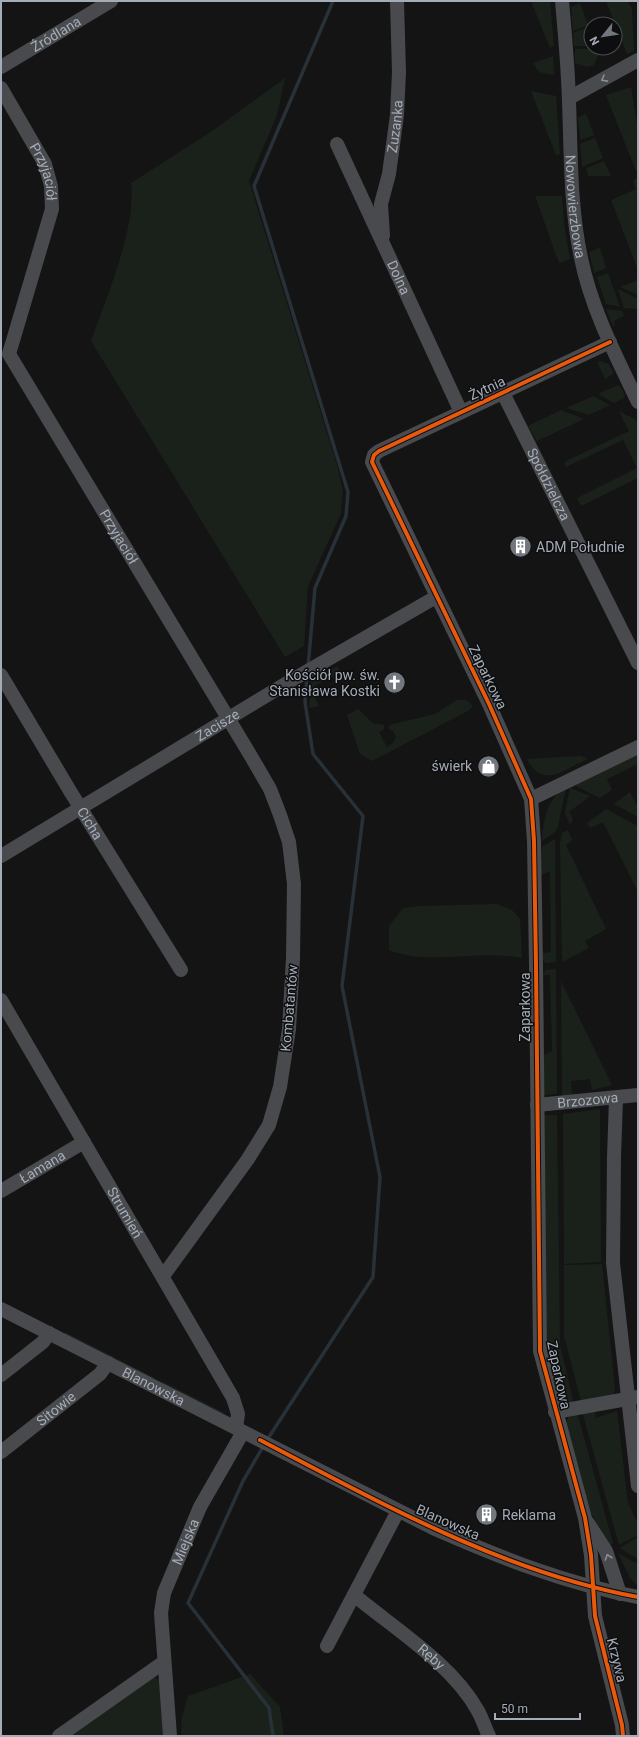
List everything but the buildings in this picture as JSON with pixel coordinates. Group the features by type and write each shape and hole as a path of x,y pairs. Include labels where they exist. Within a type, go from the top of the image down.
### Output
{"street":[{"name":"Źródlana","path":"1,67 111,1"},
{"name":"Zuzanka","path":"385,250 381,226 382,204 389,174 397,115 399,72 397,1"},
{"name":"Nowowierzbowa","path":"562,1 569,98 572,187 580,258 593,300 610,342 634,383 638,402"},
{"path":"569,98 638,60"},
{"name":"Przyjaciół","path":"1,88 45,164 51,186 52,209 5,356 229,718"},
{"name":"Dolna","path":"337,144 461,412"},
{"name":"Żytnia","path":"374,455 379,451 610,342"},
{"name":"Spółdzielcza","path":"503,393 638,660"},
{"name":"Zaparkowa","path":"374,455 372,462 374,469 489,704 531,799 533,824 536,966 540,1351 555,1412 585,1518 593,1588"},
{"name":"Zacisze","path":"1,856 319,663 436,597"},
{"name":"Cicha","path":"1,675 80,808 181,970"},
{"name":"Kombatantów","path":"163,1276 248,1159 268,1125 280,1087 289,1029 293,958 294,884 289,842 270,789 229,718"},
{"path":"531,799 638,747"},
{"name":"Strumień","path":"1,1000 233,1398 238,1414 240,1430"},
{"name":"Brzozowa","path":"537,1105 616,1099 638,1095"},
{"path":"616,1099 614,1141 613,1263 634,1398 638,1486"},
{"name":"Łamana","path":"1,1191 84,1142"},
{"name":"Blanowska","path":"1,1309 398,1511 501,1557 593,1588 638,1597"},
{"path":"1,1374 43,1342 49,1333"},
{"name":"Sitowie","path":"1,1452 100,1374 108,1363"},
{"path":"555,1412 634,1398"},
{"name":"Miejska","path":"170,1736 161,1613 164,1593 200,1507 240,1430"},
{"path":"327,1646 398,1511"},
{"name":"Zaparkowa","path":"585,1518 606,1551 620,1594"},
{"name":"Krzywa","path":"593,1588 596,1616 622,1725 623,1736"},
{"name":"Ręby","path":"354,1595 434,1659 455,1680 478,1710 489,1736"},
{"path":"59,1736 164,1662"}],"shaded area":[{"path":"531,1 550,1 554,46 550,48"},
{"path":"606,1 627,1 632,8 634,51 627,54 623,44 623,16 612,16"},
{"path":"580,3 585,16 583,16 583,27 573,31 571,7"},
{"path":"583,29 583,46 574,46 573,33"},
{"path":"575,49 583,49 583,56 598,56 594,65 587,67 575,63"},
{"path":"553,56 554,75 539,72 533,63"},
{"path":"285,78 277,115 249,181 338,468 343,492 341,513 308,587 304,646 285,657 91,341 112,284 125,241 132,200 131,183 212,131"},
{"path":"631,87 638,131 638,171 636,171 606,95"},
{"path":"531,91 556,96 560,154 556,155"},
{"path":"586,114 594,135 580,140 578,117"},
{"path":"595,138 603,158 582,167 580,144"},
{"path":"604,161 611,176 588,176 586,168"},
{"path":"638,178 638,270 611,200 636,189 633,180"},
{"path":"535,196 562,196 564,223 570,259 559,263"},
{"path":"600,248 606,268 594,273 589,252"},
{"path":"608,273 620,307 606,304 597,277"},
{"path":"638,280 638,295 620,287"},
{"path":"618,289 638,299 638,309 624,308"},
{"path":"606,309 622,311 624,316 614,321 615,326 613,326"},
{"path":"600,361 609,364 614,373 605,379 597,362"},
{"path":"618,385 621,387 625,395 624,398 614,403 598,394"},
{"path":"593,396 610,405 589,415 566,408"},
{"path":"561,410 584,419 537,441 528,426"},
{"path":"619,411 636,420 638,424 638,478 581,506 577,498 637,468 623,440 566,467 564,462 629,431"},
{"path":"337,666 340,672 315,686 313,694 319,706 309,708 311,680"},
{"path":"457,700 466,700 473,706 468,711 372,761 360,754 347,715 358,709 373,723 384,725 384,729 379,732 387,747 394,742 396,736 393,731 389,729 389,725 435,714"},
{"path":"638,754 638,764 607,779 612,790 600,798 574,785"},
{"path":"581,756 588,759 562,772 547,775 540,773 533,768 527,759"},
{"path":"566,788 558,826 555,832 542,841 545,818 550,804 554,797"},
{"path":"570,788 590,796 569,812 573,819 570,825 565,813"},
{"path":"630,792 638,808 638,817 614,804"},
{"path":"606,809 638,826 638,892 603,822 590,828 587,823"},
{"path":"568,830 572,840 566,845 606,929 585,941 589,948 562,962 560,843 562,833"},
{"path":"555,839 556,962 546,963 543,960 543,953 551,952 550,871 541,875 542,847"},
{"path":"497,904 512,910 520,919 522,958 489,955 420,957 404,955 389,950 389,926 403,908 419,906"},
{"path":"556,969 557,1094 543,1095 543,1055 552,1051 550,975 543,975 545,970"},
{"path":"561,981 612,1085 592,1090 590,1079 571,1081 572,1094 562,1098"},
{"path":"600,1109 601,1262 564,1264 563,1114"},
{"path":"544,1115 557,1115 560,1345 574,1404 566,1404 561,1399 557,1391 551,1368 546,1326"},
{"path":"602,1264 615,1389 613,1397 581,1401 564,1336 564,1265"},
{"path":"65,1332 155,1378 150,1378 65,1335"},
{"path":"162,1381 225,1413 221,1413 165,1385"},
{"path":"594,1409 596,1418 617,1411 628,1503 638,1524 638,1535 619,1545 582,1411"},
{"path":"577,1412 613,1543 610,1545 592,1515 566,1424 569,1415"},
{"path":"638,1537 638,1559 619,1548"},
{"path":"618,1553 638,1564 638,1586 630,1578"},
{"path":"250,1674 280,1707 284,1736 181,1736 182,1717 188,1696"},
{"path":"153,1676 160,1680 164,1736 68,1736"}],"waterway":[{"path":"308,667 315,588 346,516 348,492 254,186 333,1"},
{"path":"267,1440 373,1277 380,1177 342,986 363,816 313,754 305,702 307,675"},
{"path":"264,1445 243,1481 188,1603 269,1708 273,1736"}],"cycle path":[{"path":"610,342 379,451 374,455 372,462 489,704 531,799 534,841 540,1351 585,1518 591,1555 595,1616 622,1725 623,1736"},
{"path":"260,1440 397,1511 491,1553 539,1571 588,1586 638,1597"}],"place":[{"name":"ADM Południe","path":"520,547"},
{"name":"Kościół pw. św. Stanisława Kostki","path":"395,683"},
{"name":"świerk","path":"488,766"},
{"name":"Reklama","path":"486,1515"}]}
